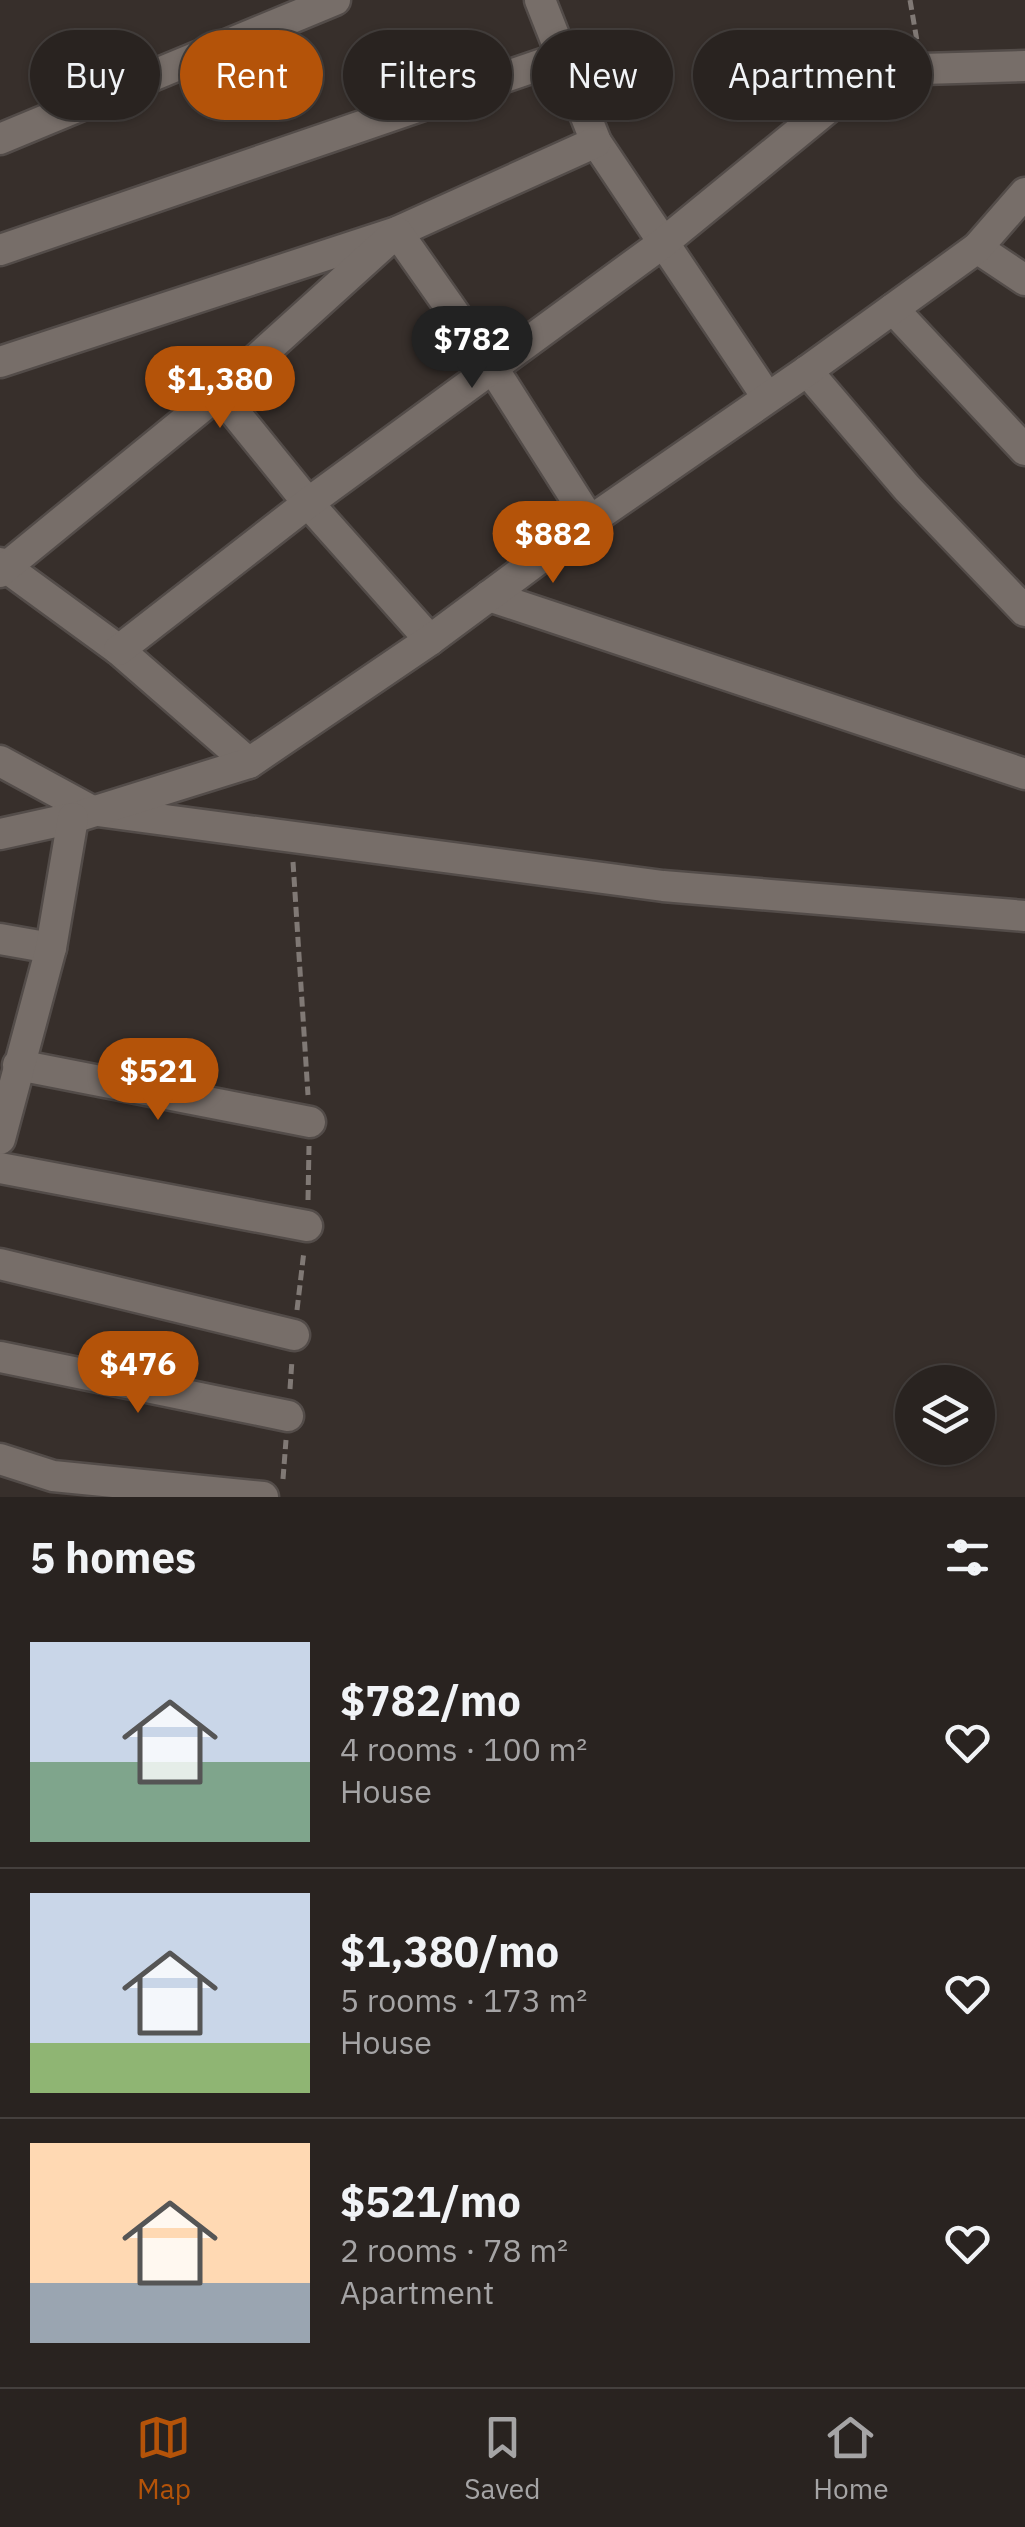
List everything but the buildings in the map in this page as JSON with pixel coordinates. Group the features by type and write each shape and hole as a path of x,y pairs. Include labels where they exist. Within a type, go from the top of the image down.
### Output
{"street":[{"path":"0,139 334,0"},
{"path":"540,0 551,30"},
{"path":"932,69 1025,66"},
{"path":"0,250 532,68"},
{"path":"587,120 596,142 767,398"},
{"path":"119,650 308,503 663,243 813,120"},
{"path":"0,362 397,232 596,142"},
{"path":"0,834 82,814 249,763 430,640 590,521 894,309 976,248 1025,193"},
{"path":"397,232 494,370 590,521"},
{"path":"249,763 119,650 2,568 219,393 397,232"},
{"path":"976,248 1025,280"},
{"path":"894,309 1025,450"},
{"path":"806,372 907,488 1025,611"},
{"path":"219,393 308,503 430,640"},
{"path":"489,596 1025,774"},
{"path":"0,762 82,814 291,835 663,886 1025,916"},
{"path":"0,1137 18,1065 15,1029 51,948 82,814"},
{"path":"0,939 51,948"},
{"path":"18,1065 310,1122"},
{"path":"0,1168 307,1226"},
{"path":"0,1264 294,1335"},
{"path":"0,1357 288,1416"},
{"path":"0,1459 53,1476 273,1489"}],"path":[{"path":"910,0 915,30"},
{"path":"273,1489 288,1416 307,1226 310,1122 291,835"}]}
